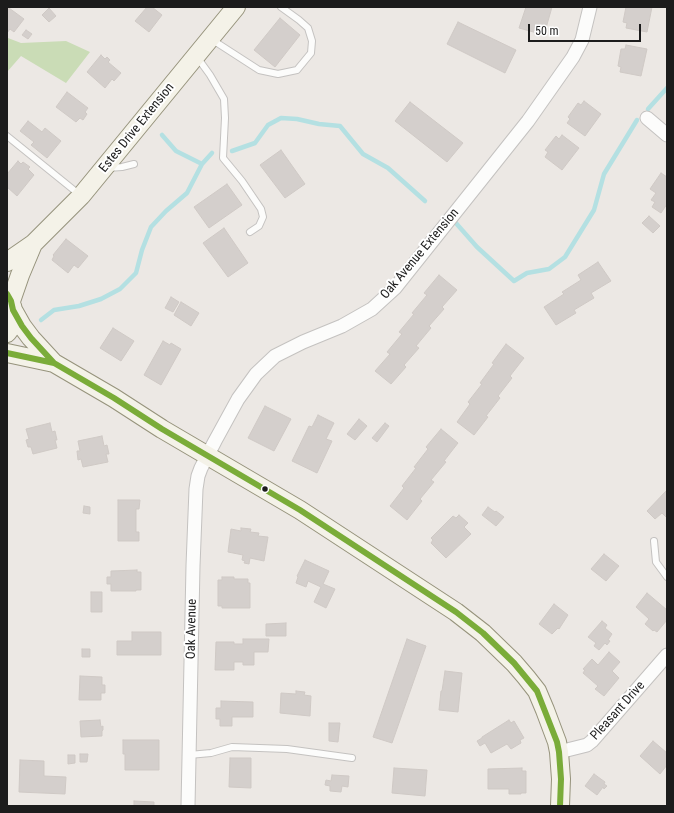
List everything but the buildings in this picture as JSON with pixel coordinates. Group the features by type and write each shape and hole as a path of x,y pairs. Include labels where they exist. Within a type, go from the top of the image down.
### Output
{"main road":[{"name":"Estes Drive Extension","path":"7,262 32,244 81,196 236,7"},
{"name":"Estes Drive Extension","path":"7,333 13,320 10,302 32,244"},
{"path":"10,302 22,326 54,363 114,398 162,429 300,510 456,612 483,633 514,663 537,691 557,742 559,752 560,806"},
{"path":"7,353 54,363"}],"street":[{"name":"Oak Avenue Extension","path":"207,455 238,399 256,374 275,356 303,342 342,326 372,309 395,288 528,121 573,57 582,40 590,7"},
{"path":"647,118 667,135"},
{"name":"Oak Avenue","path":"188,806 196,489 198,476 207,455"},
{"name":"Pleasant Drive","path":"559,752 587,745 592,741 667,655"}],"lane":[{"path":"210,38 259,70 278,74 297,70 311,53 312,40 308,28 300,20 281,7"},
{"path":"196,56 210,75 224,99 225,118 223,158 250,192 261,209 264,217 259,226 250,232"},
{"path":"7,136 81,196"},
{"path":"104,168 122,167 134,164"},
{"path":"654,541 656,562 667,576"},
{"path":"190,755 211,753 232,747 287,749 352,758"}],"green space":[{"path":"8,38 21,43 66,41 90,52 66,83 21,56 7,72"}],"waterway":[{"path":"648,109 667,88"},
{"path":"232,151 255,143 268,125 281,118 340,126 363,154 388,168 425,201"},
{"path":"455,222 477,247 514,281 527,273 549,269 565,257 594,210 604,174 637,120"},
{"path":"162,135 176,151 202,164"},
{"path":"41,320 54,310 79,306 101,299 120,289 136,273 142,250 151,227 166,211 187,193 202,164 212,153"}],"transit line":[{"path":"7,294 11,301 13,310 22,326 54,363"},
{"path":"7,353 54,363 114,398 162,429 300,510 456,612 483,633 514,663 537,691 557,742 561,779 560,806"}]}
